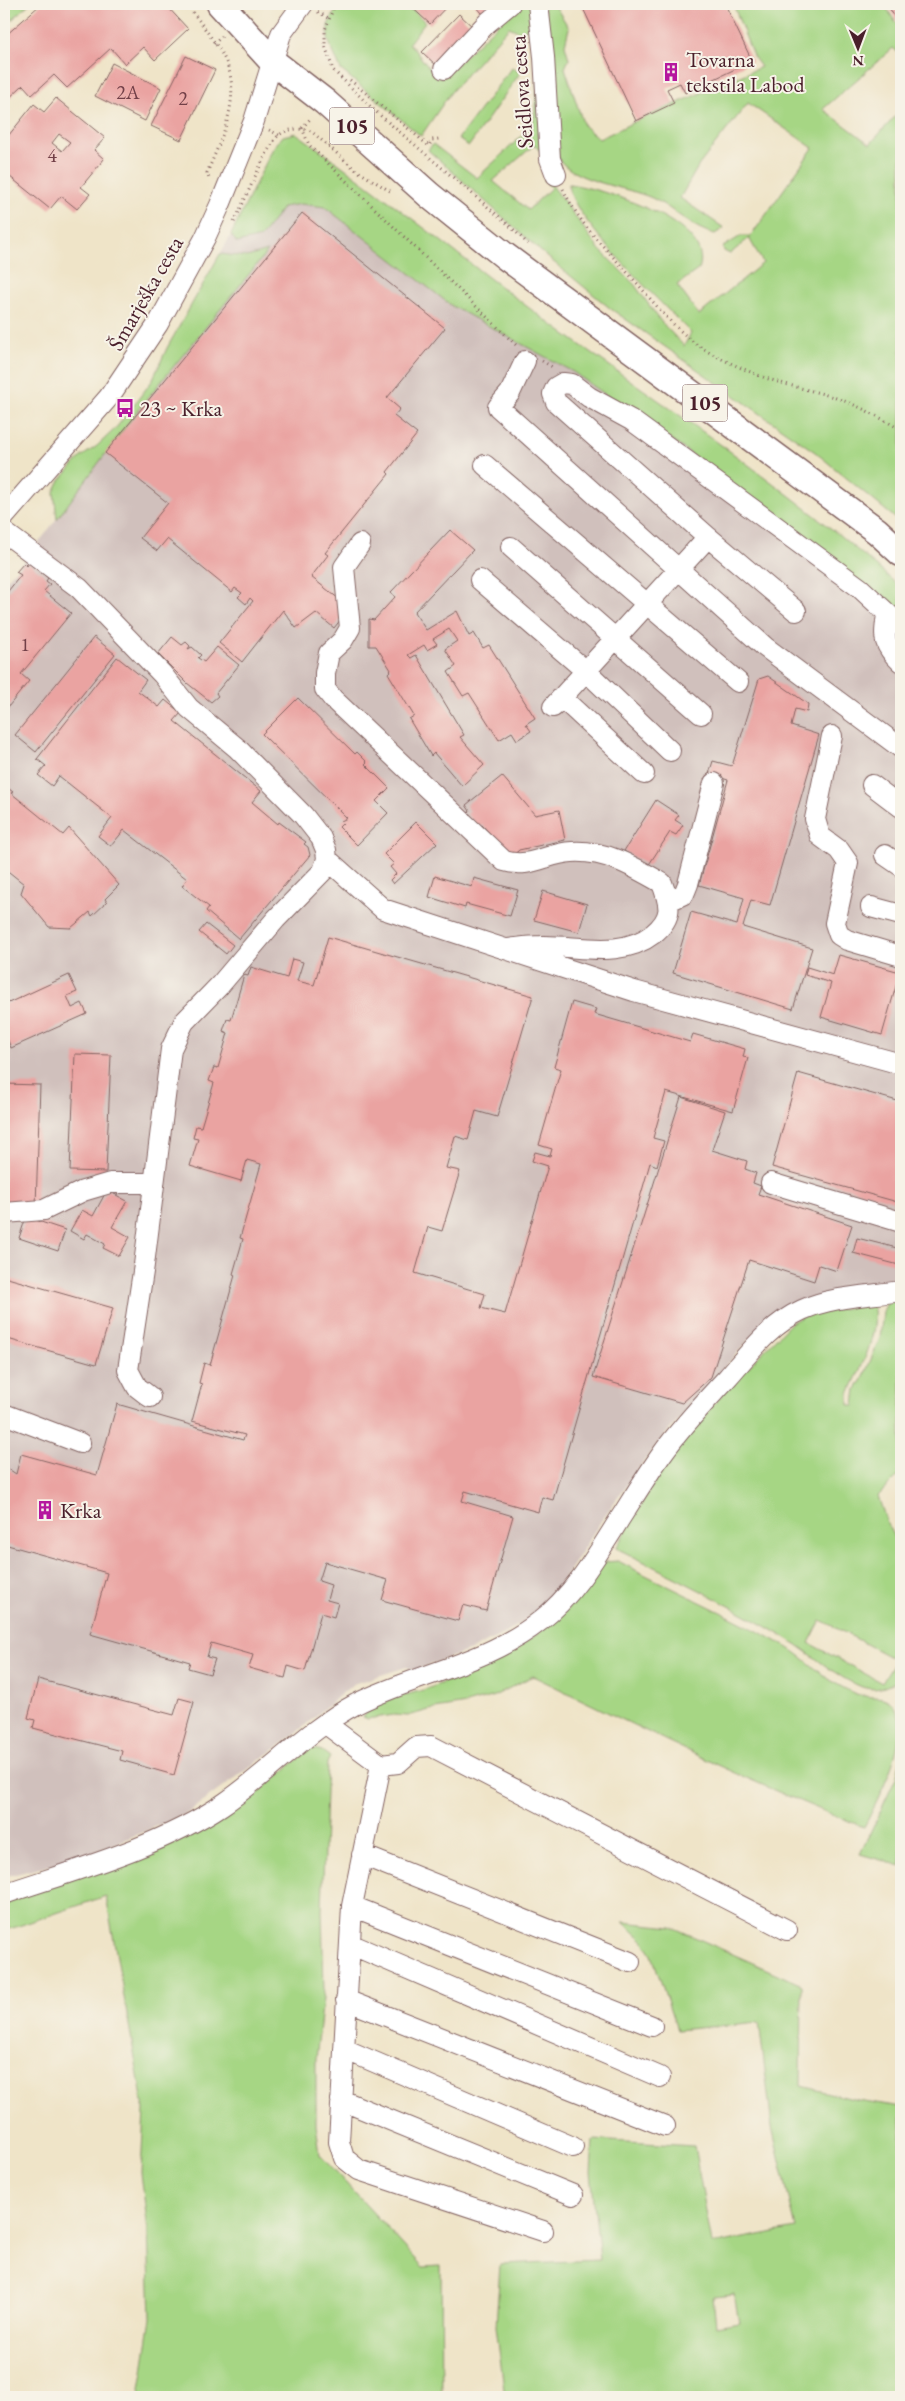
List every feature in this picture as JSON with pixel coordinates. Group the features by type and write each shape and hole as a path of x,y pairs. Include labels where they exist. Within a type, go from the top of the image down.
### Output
{"main road":[{"name":"105","path":"220,4 272,60 325,102 430,195 505,256 877,531 901,553"}],"street":[{"path":"272,60 280,34 303,4"},
{"path":"444,70 487,23 510,4"},
{"name":"Seidlova cesta","path":"538,4 544,57 550,159 556,176"},
{"name":"Šmarješka cesta","path":"4,517 109,397 158,324 212,223 254,121 272,60"},
{"path":"525,361 510,393 498,407 765,647 901,748"},
{"path":"796,611 708,537 556,402 553,394 556,386 563,383 572,384 589,397 631,420 860,588 894,620 884,634 889,650 901,662"},
{"path":"485,466 738,682"},
{"path":"4,532 79,588 162,674 189,708 237,748 315,830 321,838 327,859 324,871 276,919 220,985 184,1022 171,1049 128,1370 137,1387 150,1398"},
{"path":"644,774 558,702 708,537"},
{"path":"360,544 344,567 350,628 343,640 329,653 325,674 325,689 333,699 504,861 516,864 540,861 571,852 599,854 616,859 662,883 669,901 668,917 660,928 636,945 589,949 542,946 506,949"},
{"path":"511,547 702,714"},
{"path":"480,580 586,671 670,751"},
{"path":"832,736 815,820 820,836 839,850 848,863 835,923 839,936 901,956"},
{"path":"669,901 684,894 688,884 714,783"},
{"path":"872,785 901,806"},
{"path":"885,855 901,866"},
{"path":"327,859 383,909 634,991 901,1064"},
{"path":"871,907 901,915"},
{"path":"4,1213 44,1210 83,1191 110,1183 154,1183"},
{"path":"771,1183 901,1222"},
{"path":"4,1894 105,1860 189,1825 256,1781 338,1715 377,1694 454,1668 496,1648 541,1621 578,1580 662,1454 757,1344 788,1317 821,1303 901,1291"},
{"path":"4,1414 80,1443"},
{"path":"326,1724 381,1765 398,1763 416,1747 431,1746 787,1930"},
{"path":"381,1765 352,1906 338,2142 344,2158 359,2170 543,2231"},
{"path":"362,1855 630,1962"},
{"path":"352,1906 652,2026"},
{"path":"350,1944 660,2077"},
{"path":"346,2000 665,2126"},
{"path":"344,2049 573,2147"},
{"path":"341,2100 573,2194"}],"path":[{"path":"188,4 226,60 232,76 228,121 207,173"},
{"path":"335,4 325,30 325,45 334,70 400,132"},
{"path":"350,80 429,146 432,140 439,138"},
{"path":"302,128 309,145 518,347 525,361"},
{"path":"232,226 272,143 290,130 302,128 311,132 356,170 393,193"},
{"path":"556,176 582,223 686,336 721,358 754,374 847,402 872,412 901,430"}],"shaded area":[{"name":"Krka","path":"301,204 325,207 452,306 573,372 697,458 901,616 901,1282 793,1305 766,1320 652,1450 603,1518 555,1592 540,1608 511,1630 471,1650 415,1670 406,1667 353,1684 290,1738 186,1814 78,1859 7,1876 4,1874 4,583 31,553 138,410 268,251 247,257 220,254 231,235 237,243 261,237 283,207"}],"green space":[{"path":"4,4 29,4 4,27"},
{"path":"339,4 407,4 425,22 409,43 430,69 442,78 519,4 532,4 533,26 520,32 509,27 451,92 421,136 341,70 328,40 328,25"},
{"path":"544,4 554,4 569,28 565,45 569,59 565,68 584,126 599,139 761,67 753,56 733,4 884,4 896,23 901,21 901,55 893,48 823,109 870,144 901,110 901,523 815,452 611,309 545,255 428,150 433,144 477,178 528,130 533,122 540,63 544,154 534,145 493,181 528,210 551,188 544,179 546,177 599,249 634,284 662,323 684,346 691,333 595,232 572,197 569,184 605,192 652,211 674,223 690,237 700,252 699,269 677,285 699,315 763,263 749,238 730,254 724,251 723,247 741,236 751,236 813,148 748,103 699,165 680,198 724,228 715,234 698,228 652,198 601,183 576,173 558,158"},
{"path":"512,67 520,73 469,146 458,139"},
{"path":"296,133 555,327 732,453 818,518 901,588 901,616 697,458 573,372 452,306 325,207 301,204 283,207 261,237 237,243 231,235 273,148 283,136"},
{"path":"268,251 138,410 57,519 54,492 60,480 81,457 97,446 116,428 152,381 167,348 220,254 247,257"},
{"path":"901,1301 901,1473 878,1496 888,1526 901,1550 901,1678 888,1686 873,1689 852,1683 767,1627 616,1548 664,1466 723,1393 792,1322 807,1314 873,1304 874,1327 872,1338 849,1394 849,1405 854,1405 856,1389 864,1376 880,1338 883,1312 887,1302","holes":["821,1620 896,1660 882,1683 809,1643"]},
{"path":"618,1561 787,1647 835,1683 849,1691 860,1695 883,1698 892,1703 899,1717 898,1743 889,1774 864,1827 738,1774 533,1676 494,1696 466,1704 429,1710 408,1716 394,1715 367,1719 362,1717 378,1705 397,1697 427,1689 485,1664 516,1648 566,1611 584,1591 605,1562"},
{"path":"311,1748 322,1751 330,1757 327,1763 322,1910 324,1990 316,2059 316,2124 320,2155 423,2267 441,2266 442,2397 139,2397 151,2318 148,2231 141,2173 144,2109 106,1896 4,1931 4,1899 214,1820 258,1793"},
{"path":"901,1759 901,1866 860,1854 896,1778"},
{"path":"623,1922 672,1927 802,1985 801,2086 857,2100 901,2107 901,2397 505,2397 496,2326 500,2264 600,2260 591,2172 593,2140 694,2146 712,2244 796,2228 772,2127 759,2022 677,2030 652,1955 642,1939","holes":["734,2294 739,2322 716,2326 713,2296"]}],"building":[{"path":"41,4 165,4 188,29 155,60 143,47 125,64 111,48 67,88 54,75 32,95 23,85 4,103 4,37"},
{"path":"408,4 449,4 430,24"},
{"path":"474,4 494,4 483,14"},
{"name":"Tovarna tekstila Labod","path":"581,4 725,4 752,61 685,93 680,83 667,89 674,103 636,121"},
{"path":"887,4 901,4 901,18 897,21"},
{"path":"459,14 474,28 437,66 422,52"},
{"path":"186,56 215,70 181,140 151,126"},
{"path":"112,63 161,88 145,121 95,96"},
{"path":"56,98 105,138 94,150 104,159 81,187 90,194 77,209 61,196 50,209 4,172 4,141 34,104 44,112","holes":["59,134 70,142 62,151 52,143"]},
{"path":"302,213 445,328 387,398 400,409 394,416 417,434 387,472 389,474 325,553 328,555 311,577 339,599 341,618 338,623 334,628 316,613 296,628 283,610 242,662 219,643 253,601 250,598 246,604 238,597 242,593 235,588 232,592 167,539 157,551 140,538 168,503 105,453"},
{"path":"450,530 473,550 414,612 426,630 457,611 469,636 474,633 483,648 489,645 535,718 526,724 531,731 517,740 512,732 499,740 469,693 463,696 448,672 456,666 445,649 457,641 449,629 433,639 437,644 427,650 424,645 408,655 411,658 416,655 464,735 460,737 484,765 462,786 434,753 431,756 409,719 414,716 388,673 391,670 376,646 369,646 369,619 374,620 395,597 391,592"},
{"path":"24,563 27,566 29,563 48,578 46,581 50,584 44,591 71,613 21,674 29,681 4,712 4,596 21,575 16,572"},
{"path":"94,637 115,654 36,752 15,735"},
{"path":"172,637 182,645 186,642 190,646 188,649 192,647 201,655 198,658 204,662 217,647 239,665 216,693 218,696 211,702 187,683 158,654"},
{"path":"117,657 146,680 138,691 159,707 165,700 181,713 174,721 261,791 252,802 278,824 279,822 306,842 304,844 308,847 310,855 239,939 206,911 209,907 182,886 187,879 124,830 111,846 98,836 112,818 59,776 52,786 38,775 46,766 37,759"},
{"path":"768,676 808,704 807,712 795,709 791,726 819,735 770,905 751,900 743,927 812,948 793,1009 673,973 691,912 737,925 744,898 699,885 728,780 709,774 713,761 732,766 759,679"},
{"path":"298,698 355,754 357,752 367,762 365,764 389,788 376,801 388,813 357,845 339,827 343,823 341,821 347,818 262,734"},
{"path":"502,776 535,815 559,810 565,840 519,850 511,857 482,825 479,827 467,814 470,811 466,805"},
{"path":"4,785 13,792 11,793 63,835 69,828 119,885 105,899 107,902 92,916 90,912 71,928 49,927 21,893 24,884 4,868"},
{"path":"656,800 679,815 675,820 683,825 676,835 670,832 648,866 624,851"},
{"path":"416,822 437,843 393,884 390,880 396,874 390,867 394,864 384,854"},
{"path":"435,876 472,887 474,878 518,890 510,916 466,904 465,908 429,897"},
{"path":"543,891 587,904 579,932 534,920"},
{"path":"206,924 233,945 226,954 199,932"},
{"path":"328,937 533,996 497,1117 476,1111 468,1140 455,1136 446,1168 460,1171 442,1231 428,1227 415,1273 485,1294 481,1308 505,1314 548,1166 532,1161 535,1152 550,1156 552,1149 539,1145 561,1069 554,1067 572,1002 596,1009 594,1014 690,1042 693,1034 745,1049 743,1057 748,1058 733,1111 666,1092 653,1138 664,1141 657,1166 650,1163 553,1500 542,1497 538,1512 465,1491 462,1501 513,1516 486,1611 463,1605 458,1621 382,1600 388,1580 325,1562 319,1581 331,1585 327,1600 338,1603 334,1617 321,1613 305,1671 288,1666 285,1678 249,1668 253,1655 211,1643 207,1657 215,1659 210,1674 188,1668 190,1662 90,1634 107,1573 4,1544 4,1466 16,1474 21,1454 97,1475 117,1404 243,1440 245,1435 192,1421 202,1384 199,1383 204,1363 210,1365 235,1275 233,1274 243,1239 240,1238 261,1164 247,1160 241,1181 190,1166 198,1139 193,1138 196,1126 201,1127 214,1083 209,1081 214,1067 218,1068 228,1033 223,1031 227,1019 231,1020 244,975 248,976 251,967 287,978 292,959 303,962 297,981 314,985"},
{"path":"839,955 900,972 882,1035 821,1017 831,983 805,975 807,967 833,975"},
{"path":"69,975 77,992 67,996 72,1008 82,1003 87,1014 11,1048 4,1031 4,1005"},
{"path":"75,1054 111,1055 106,1172 70,1171"},
{"path":"798,1073 901,1102 901,1203 772,1167"},
{"path":"4,1084 40,1085 36,1206 4,1205"},
{"path":"681,1097 725,1111 712,1150 747,1161 745,1169 756,1173 753,1183 761,1186 758,1194 852,1225 837,1271 819,1265 814,1281 749,1260 711,1377 682,1403 593,1377"},
{"path":"107,1190 127,1201 112,1227 130,1237 119,1256 103,1248 105,1244 87,1234 84,1239 70,1231 82,1210 93,1216"},
{"path":"26,1217 65,1230 58,1251 19,1238"},
{"path":"857,1238 901,1249 899,1265 853,1253"},
{"path":"4,1277 113,1308 96,1364 4,1338"},
{"path":"38,1679 174,1715 179,1698 194,1702 174,1775 120,1760 122,1751 33,1728 35,1720 28,1718"}],"place":[{"name":"Tovarna tekstila Labod","path":"671,72"},
{"name":"23 ~ Krka","path":"125,408"},
{"name":"Krka","path":"45,1510"}]}
